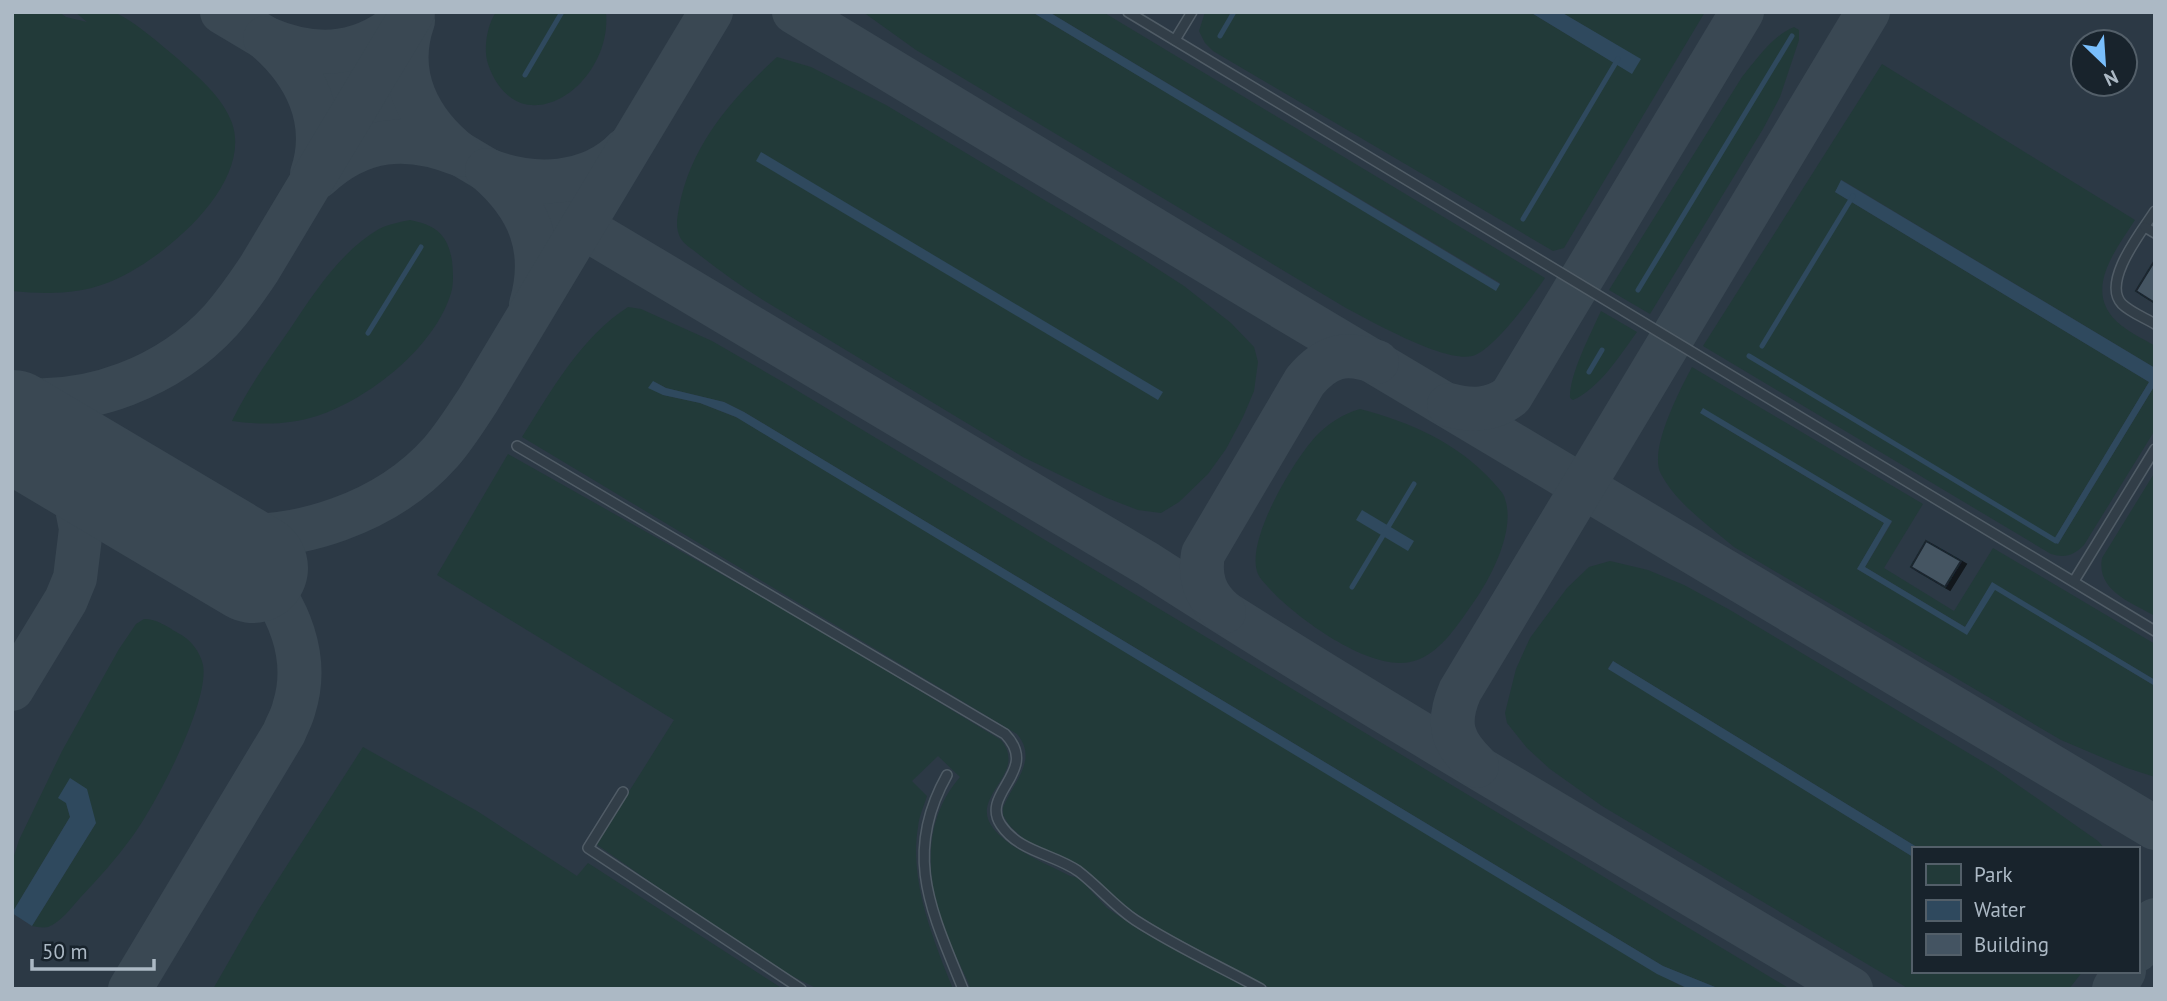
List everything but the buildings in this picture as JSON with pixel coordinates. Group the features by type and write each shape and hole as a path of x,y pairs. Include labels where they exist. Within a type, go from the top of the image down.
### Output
{"lane":[{"path":"1128,12 2155,631"},
{"path":"1175,40 1192,12"},
{"path":"2155,211 2118,273 2115,286 2121,303 2155,324"},
{"path":"2145,227 2155,233"},
{"path":"517,446 1005,734 1014,745 1017,761 996,807 996,817 1007,833 1035,852 1077,871 1135,920 1261,989"},
{"path":"2074,582 2155,449"},
{"path":"947,775 935,797 926,824 923,845 925,877 933,916 963,989"},
{"path":"623,792 587,848 801,989"}],"shaded area":[{"path":"12,12 2155,12 2155,989 12,989"}],"green space":[{"path":"103,11 118,14 155,40 201,80 222,104 232,123 235,147 229,172 216,196 197,220 151,259 128,273 95,287 60,293 12,291 12,12 59,12 66,17 87,22 75,12"},
{"path":"496,12 606,12 604,39 595,63 580,84 561,98 540,105 520,103 502,89 488,64 487,37"},
{"path":"863,12 1032,12 1496,290 1500,283 1049,12 1103,12 1545,278 1512,322 1481,352 1472,356 1460,356 1427,347 1346,308 916,50"},
{"path":"1205,12 1530,12 1631,73 1640,59 1561,12 1705,12 1564,248 1553,251 1213,51 1199,31"},
{"path":"1794,27 1799,30 1799,40 1780,97 1650,314 1609,290 1742,77 1772,42"},
{"path":"777,57 811,67 886,105 1139,257 1184,286 1231,323 1254,347 1258,362 1254,391 1226,449 1208,474 1179,502 1161,513 1138,510 1107,498 1023,457 763,300 684,243 678,231 679,208 685,185 703,144 729,106"},
{"path":"1882,64 2135,220 2111,259 2102,287 2110,314 2130,332 2155,346 2155,368 1842,180 1835,192 2149,382 2053,541 2058,544 2155,385 2155,430 2084,545 2072,554 2051,554 1703,346"},
{"path":"410,220 439,232 444,237 452,261 451,293 431,333 398,368 378,384 337,408 296,421 232,421 267,363 340,261 379,229"},
{"path":"628,307 641,309 712,341 788,385 1790,989 1720,989 1663,966 744,412 724,402 666,388 653,381 663,395 700,403 738,418 1689,989 1272,989 1162,930 1117,901 1076,864 1027,842 1009,825 1003,815 1003,808 1022,771 1026,753 1017,734 522,437 581,349 611,319"},
{"path":"1601,311 1637,332 1592,388 1573,400 1570,398 1573,378"},
{"path":"1692,367 1923,504 1884,568 1954,611 1993,548 2155,644 2155,680 1992,583 1965,627 1865,567 1892,522 1700,413 1884,523 1857,569 1967,634 1994,589 2155,686 2155,777 2061,740 1734,547 1694,513 1667,485 1658,463 1667,420"},
{"path":"1360,409 1397,420 1449,445 1479,468 1505,499 1507,526 1504,540 1486,583 1447,638 1431,652 1414,661 1397,663 1377,659 1335,640 1296,613 1258,574 1258,542 1284,482 1316,436 1342,416"},
{"path":"508,454 801,619 1001,740 1008,752 1008,764 992,795 987,816 1000,836 1029,855 1079,878 1107,908 1141,931 1249,989 971,989 944,929 933,891 931,857 935,823 949,792 960,777 938,756 912,781 927,796 919,823 917,868 925,909 953,989 818,989 766,963 596,844 674,720 437,575"},
{"path":"2155,472 2155,616 2127,601 2110,587 2102,569 2102,558"},
{"path":"1610,561 1648,570 1684,585 1995,769 2098,841 2103,847 1917,847 1613,661 1608,668 1912,856 1912,973 2081,973 2069,989 1909,989 1602,806 1550,769 1527,748 1507,723 1505,713 1516,669 1530,638 1567,588 1589,567"},
{"path":"144,619 157,622 182,636 200,655 203,682 190,728 154,802 120,853 53,925 32,926 96,823 66,803 70,817 12,913 12,862 19,840 62,751 119,649 136,624"},
{"path":"363,747 477,811 577,876 588,863 783,989 213,989 259,909"}],"water":[{"path":"1032,12 1049,12 1500,284 1496,291"},
{"path":"1530,12 1561,12 1641,59 1632,74"},
{"path":"761,152 1163,392 1158,400 756,161"},
{"path":"1841,180 2155,368 2155,385 2058,544 2053,541 2149,382 1835,192"},
{"path":"653,381 666,388 724,402 744,412 1663,966 1720,989 1689,989 1657,974 736,417 700,403 663,395 648,388"},
{"path":"1703,408 1892,521 1865,567 1965,627 1992,582 2155,680 2155,686 1995,590 1967,635 1857,569 1884,523 1700,413"},
{"path":"1362,510 1414,541 1408,551 1356,520"},
{"path":"1613,661 1917,847 1912,847 1912,856 1608,669"},
{"path":"70,778 87,789 96,823 32,926 12,913 70,817 66,803 58,798"}],"waterway":[{"path":"525,75 562,12"},
{"path":"1220,36 1234,12"},
{"path":"1638,290 1792,36"},
{"path":"1523,219 1618,59"},
{"path":"1762,346 1853,196"},
{"path":"368,333 421,247"},
{"path":"1589,372 1602,350"},
{"path":"1749,356 2057,540"},
{"path":"1352,587 1414,484"}],"taxiway":[{"path":"222,12 1148,564 1410,727 1851,989"},
{"path":"12,398 70,398 126,384 178,357 221,320 259,269 413,12"},
{"path":"181,526 217,534 247,536 309,528 368,507 395,492 441,452 478,400 711,12"},
{"path":"794,12 2155,828"},
{"path":"1449,405 1465,408 1489,407 1511,396 1742,12"},
{"path":"1477,766 1462,749 1454,732 1453,713 1460,691 1868,12"},
{"path":"312,174 317,154 316,116 292,66 265,38 304,50 340,51 375,40 408,16"},
{"path":"318,177 351,154 385,143 422,144 461,155 433,128 414,96 407,60 413,21"},
{"path":"531,305 537,266 531,231 514,199 487,170 523,180 560,180 595,171 612,162 626,149"},
{"path":"1224,612 1212,600 1205,586 1203,554 1305,381 1321,366 1337,358 1346,356 1377,362"},
{"path":"12,689 66,600 75,578 81,529 76,503 54,462 18,428"},
{"path":"130,989 284,733 293,711 299,670 293,633 277,598 253,568"},
{"path":"2139,947 2155,920"},
{"path":"2114,989 2123,973"}],"runway":[{"path":"12,425 253,568"}]}
